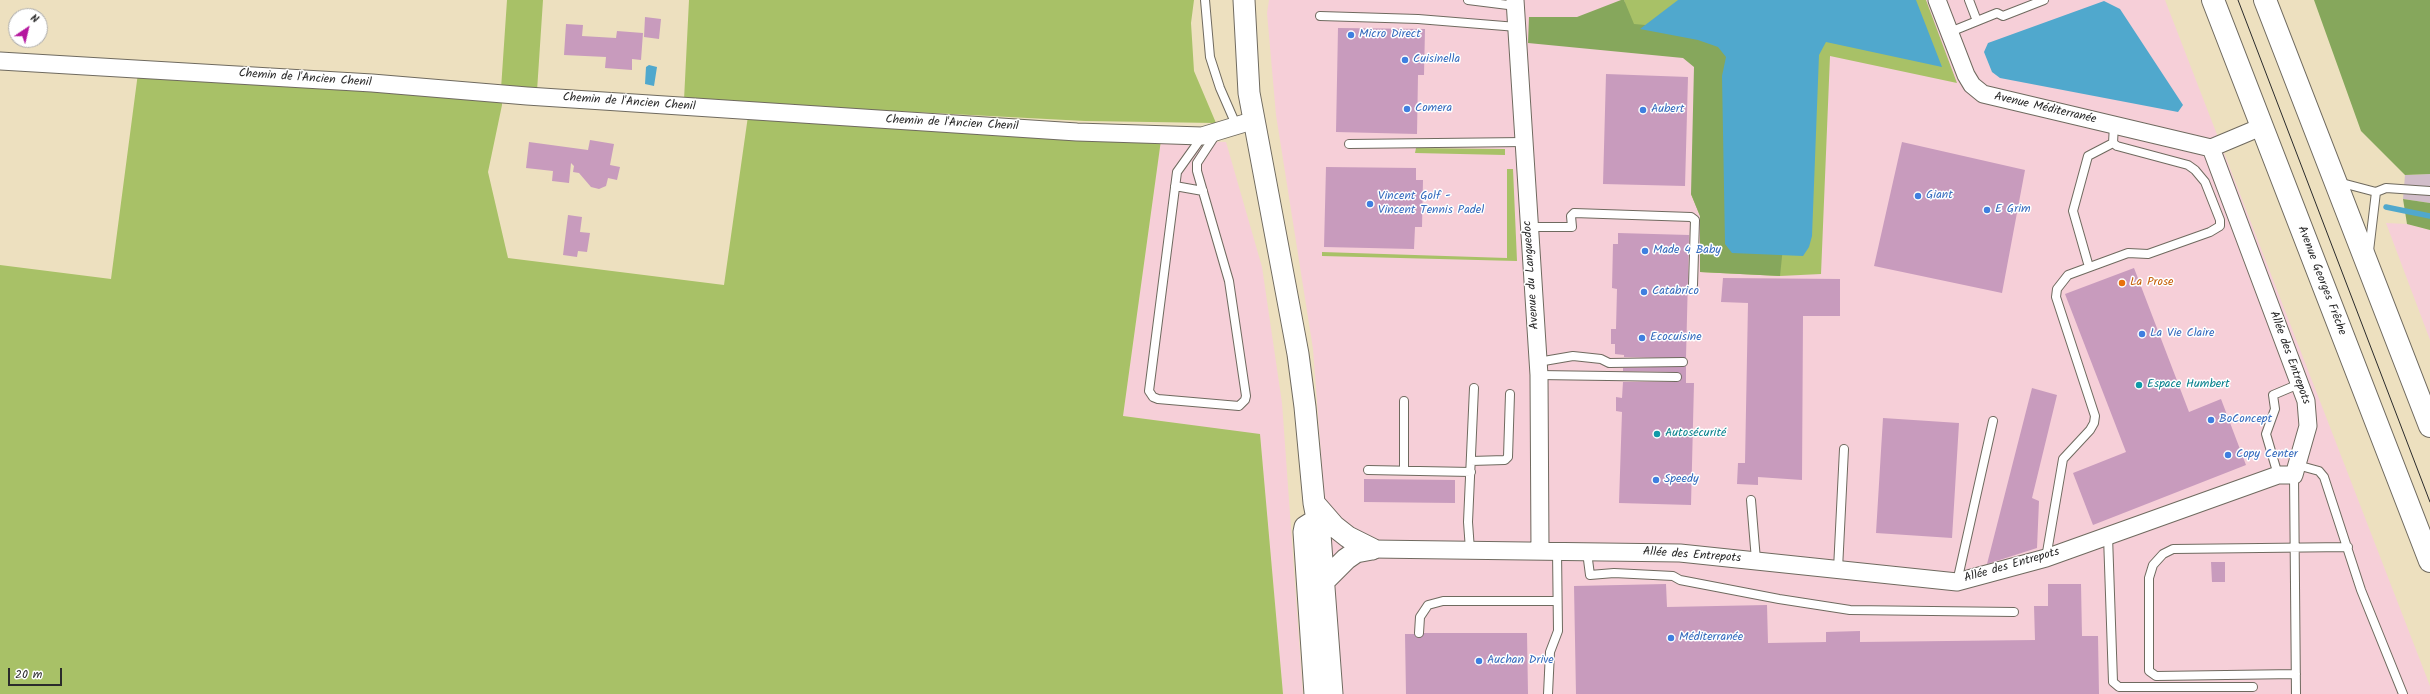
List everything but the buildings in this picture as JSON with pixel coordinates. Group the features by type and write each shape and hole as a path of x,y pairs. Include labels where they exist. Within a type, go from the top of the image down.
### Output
{"main road":[{"name":"Avenue Georges Frêche","path":"2212,0 2430,561"},
{"path":"2265,0 2430,426"}],"street":[{"path":"1244,0 1247,71 1246,124 1298,354 1317,519 1332,694"},
{"name":"Avenue Méditerranée","path":"1937,0 1972,85 1983,94 2211,148"},
{"name":"Avenue du Languedoc","path":"1516,3 1549,551"},
{"name":"Chemin de l'Ancien Chenil","path":"0,61 372,83 527,96 1077,132 1209,135 1246,124"},
{"path":"2211,148 2261,127"},
{"name":"Allée des Entrepots","path":"1364,550 1680,553 1957,582 2046,558 2290,472 2308,426 2306,401 2211,148"},
{"path":"1317,519 1344,549 1364,550"},
{"path":"1317,519 1334,526 1364,550"},
{"path":"1315,694 1304,532 1305,528 1317,519"},
{"path":"1323,582 1337,565 1364,550"}],"lane":[{"path":"1205,0 1210,57 1220,88 1246,124"},
{"path":"1468,0 1516,3"},
{"path":"1969,0 1977,21"},
{"path":"1950,32 1997,13 2003,16 2044,0"},
{"path":"1320,16 1418,19 1517,28"},
{"path":"2113,143 2114,124"},
{"path":"1209,135 1197,163 1203,191 1229,281 1246,396 1245,400 1239,406 1158,399 1153,397 1149,391 1178,168 1209,135"},
{"path":"1348,144 1524,142"},
{"path":"2046,558 2063,459 2090,430 2094,423 2095,416 2056,297 2057,289 2068,275 2128,253 2148,254 2210,232 2220,226 2220,220 2205,182 2195,170 2188,165 2117,146 2113,143"},
{"path":"2089,267 2073,211 2088,156 2113,143"},
{"path":"2335,181 2376,192 2386,188 2430,191"},
{"path":"1175,186 1203,191"},
{"path":"2367,265 2376,192"},
{"path":"1529,227 1572,227 1571,216 1574,212 1691,217 1694,220 1693,285"},
{"path":"1538,368 1574,356 1601,359 1609,363 1682,362"},
{"path":"1538,368 1677,377"},
{"path":"2296,694 2296,590 2290,472 2266,434 2275,409 2274,395 2299,384"},
{"path":"1470,550 1468,522 1474,388"},
{"path":"1471,461 1505,460 1508,457 1510,394"},
{"path":"1404,401 1404,470"},
{"path":"1957,582 1994,422"},
{"path":"1838,569 1844,449"},
{"path":"1368,470 1471,472"},
{"path":"2290,472 2319,471 2324,477 2362,590 2403,694"},
{"path":"1751,500 1756,560"},
{"path":"2108,536 2113,682 2119,687 2253,687"},
{"path":"2296,674 2156,676 2150,671 2149,578 2153,565 2163,554 2173,549 2348,547"},
{"path":"1548,694 1550,652 1558,631 1558,601 1549,551"},
{"path":"1587,552 1590,575 1614,573 1673,576 1688,581 1812,606 1850,610 2014,612"},
{"path":"1419,633 1420,617 1428,605 1443,601 1558,601"}],"shaded area":[{"path":"1269,0 2165,0 2430,686 2430,694 1339,694 1313,349 1276,115 1267,13"},
{"path":"1161,140 1226,142 1262,267 1282,403 1303,694 1283,694 1260,435 1123,416"},
{"path":"2430,174 2430,203 2403,199 2405,175"},
{"path":"2386,223 2407,224 2430,230 2430,340"}],"green space":[{"path":"507,0 543,0 537,91 501,90 502,105 488,172 508,258 724,285 748,116 1161,140 1123,416 1260,434 1283,694 0,694 0,265 111,279 138,73 501,89"},
{"path":"689,0 1194,0 1191,23 1194,71 1216,123 1085,121 684,100"},
{"path":"1624,0 1713,0 1707,33 1630,25"},
{"path":"1624,0 1634,24 1692,29 1723,38 1783,247 1780,276 1700,272 1700,216 1691,194 1694,67 1683,58 1528,43 1529,17 1577,17"},
{"path":"1910,0 1926,0 1957,83 1830,56 1821,274 1780,276 1700,272 1700,216 1691,194 1818,35"},
{"path":"2314,0 2430,0 2430,174 2405,175 2361,131"},
{"path":"1416,148 1505,149 1505,155 1415,153"},
{"path":"1507,169 1513,169 1517,261 1322,256 1322,252 1507,258"},
{"path":"2403,199 2430,203 2430,230 2407,224"}],"water":[{"path":"1678,0 1916,0 1942,67 1826,42 1819,55 1812,236 1809,247 1803,256 1732,253 1725,244 1722,76 1726,57 1718,47 1698,40 1640,29"},
{"path":"2104,1 2120,9 2183,105 2178,112 2000,78 1992,72 1984,52 1988,43"},
{"path":"649,65 657,67 654,86 645,84 646,67"}],"waterway":[{"path":"2386,207 2430,216"}],"tram line":[{"path":"2238,0 2430,502"}],"place":[{"name":"Micro Direct","path":"1351,35"},
{"name":"Cuisinella","path":"1405,60"},
{"name":"Comera","path":"1407,109"},
{"name":"Aubert","path":"1643,110"},
{"name":"Giant","path":"1918,196"},
{"name":"Vincent Golf - Vincent Tennis Padel","path":"1370,204"},
{"name":"E Grim","path":"1987,210"},
{"name":"Made 4 Baby","path":"1645,251"},
{"name":"La Prose","path":"2122,283"},
{"name":"Catabrico","path":"1644,292"},
{"name":"La Vie Claire","path":"2142,334"},
{"name":"Ecocuisine","path":"1642,338"},
{"name":"Espace Humbert","path":"2139,385"},
{"name":"BoConcept","path":"2211,420"},
{"name":"Autosécurité","path":"1657,434"},
{"name":"Copy Center","path":"2228,455"},
{"name":"Speedy","path":"1656,480"},
{"name":"Méditerranée","path":"1671,638"},
{"name":"Auchan Drive","path":"1479,661"}]}
